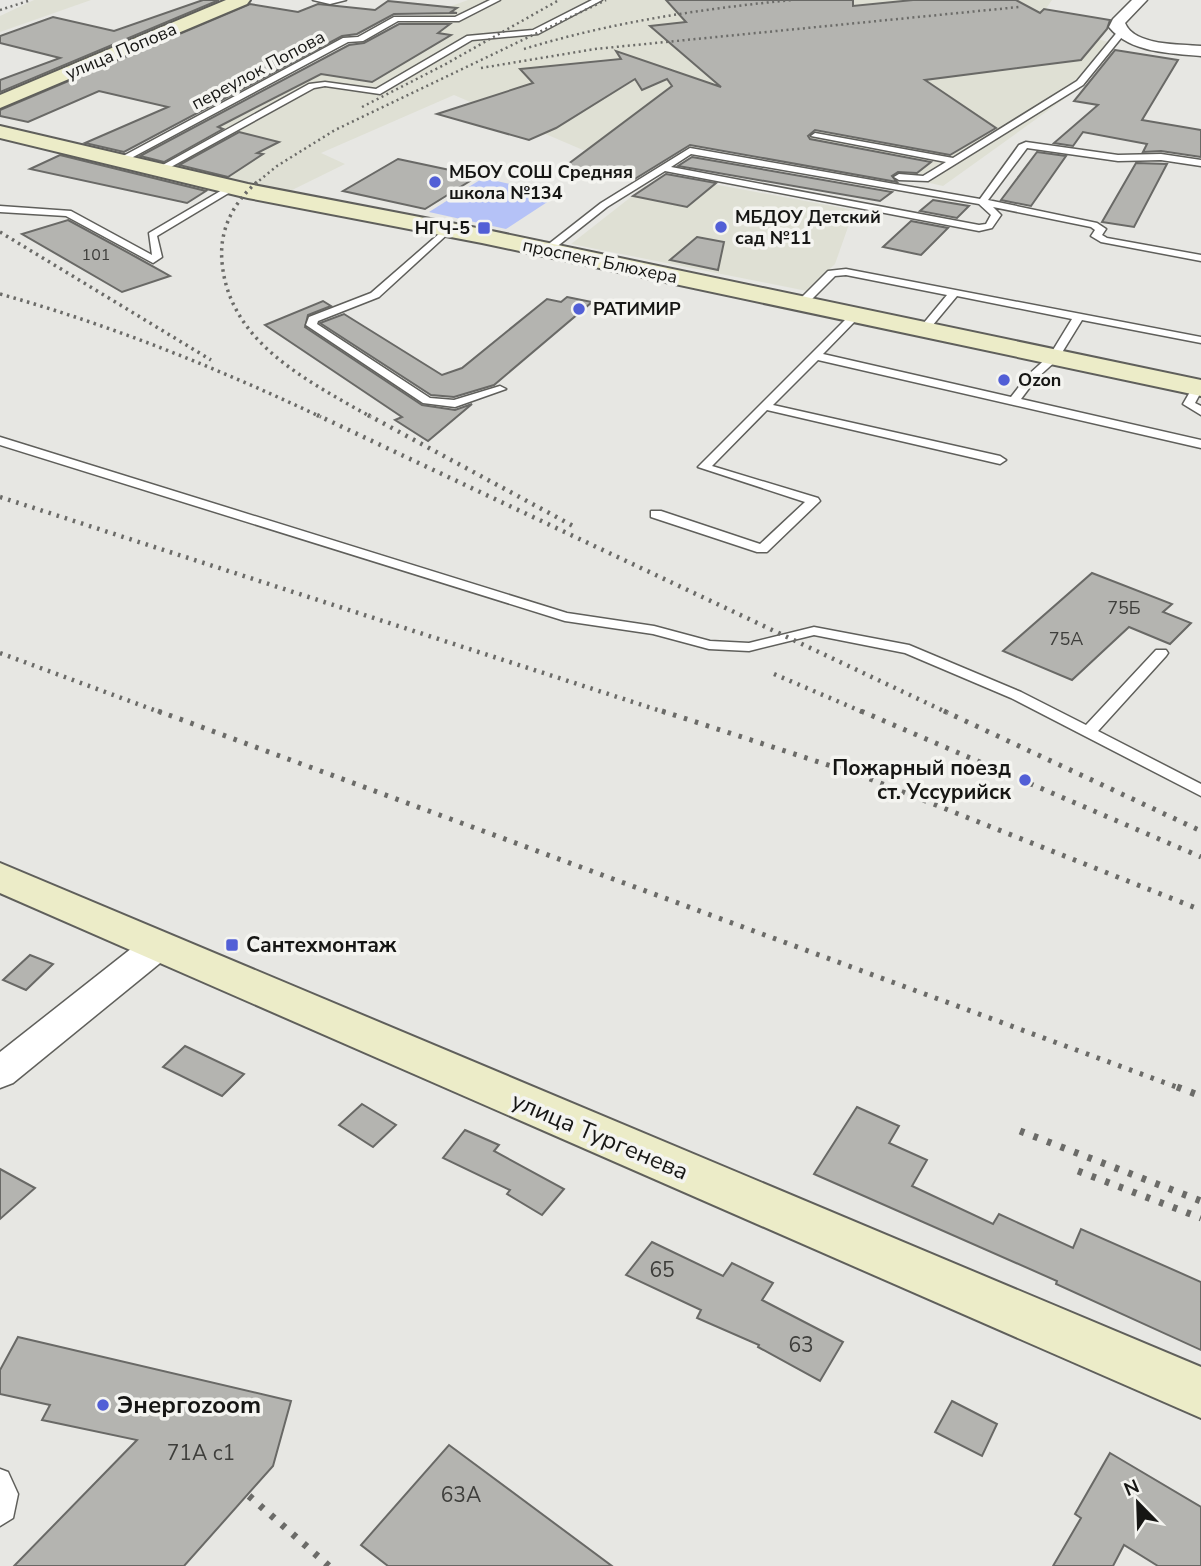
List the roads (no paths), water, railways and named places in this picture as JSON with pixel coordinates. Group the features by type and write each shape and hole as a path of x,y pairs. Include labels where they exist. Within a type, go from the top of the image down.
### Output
{"street":[{"name":"улица Попова","path":"0,102 242,0"},
{"path":"1140,0 1118,22 1117,27 1127,36 1201,51"},
{"name":"проспект Блюхера","path":"0,132 232,188 448,229 1054,358 1200,395"},
{"name":"улица Тургенева","path":"0,877 1201,1393"},
{"path":"0,1073 158,946"}],"lane":[{"path":"317,0 342,0"},
{"name":"переулок Попова","path":"117,162 346,40 360,38 391,20 457,19 496,0"},
{"path":"157,171 312,86 325,84 377,92 470,38 536,32 598,0"},
{"path":"842,178 851,170 919,180 1080,83 1127,36"},
{"path":"815,136 954,161"},
{"path":"982,202 1026,145 1118,158 1161,157 1201,163"},
{"path":"546,250 604,205 685,152 698,151 1094,225 1101,229 1096,236 1104,240 1201,258"},
{"path":"664,168 979,228 989,226 996,215 982,202"},
{"path":"0,209 68,213 153,260 157,257 152,235 232,188"},
{"path":"448,229 375,295 313,319 311,325 427,401 454,404 500,389"},
{"path":"801,304 832,273 838,272 1201,340"},
{"path":"923,330 954,293"},
{"path":"656,514 762,550 814,501 704,467 855,316"},
{"path":"1014,401 1032,377 1054,358 1079,316"},
{"path":"816,356 1201,444"},
{"path":"764,406 1000,460"},
{"path":"0,440 565,617 654,630 709,645 749,647 814,631 909,649 1016,695 1201,792"},
{"path":"1088,733 1161,653"},
{"path":"0,1480 6,1494 5,1510 0,1515"}],"railway":[{"path":"0,10 31,0"},
{"path":"362,107 444,65 559,0"},
{"path":"255,184 277,166 335,130 606,0"},
{"path":"524,49 590,31 657,18 792,0"},
{"path":"481,68 595,49 1019,7"},
{"path":"257,182 248,190 229,218 223,239 222,262 228,290 239,315 256,337 276,356 322,389 371,417"},
{"path":"0,232 211,360"},
{"path":"0,294 82,319 163,349 243,381 321,417"},
{"path":"317,415 948,713"},
{"path":"368,415 575,527"},
{"path":"0,497 667,713"},
{"path":"0,653 162,713"},
{"path":"774,674 865,713"},
{"path":"158,711 1182,1089"},
{"path":"662,711 865,777 1201,910"},
{"path":"861,711 1201,857"},
{"path":"944,711 1201,831"},
{"path":"1177,1087 1201,1096"},
{"path":"1020,1131 1201,1201"},
{"path":"1078,1171 1201,1218"},
{"path":"249,1496 329,1566"}],"place":[{"name":"МБОУ СОШ Средняя школа №134","path":"435,182"},
{"name":"МБДОУ Детский сад №11","path":"721,227"},
{"name":"НГЧ-5","path":"484,228"},
{"name":"РАТИМИР","path":"579,309"},
{"name":"Ozon","path":"1004,380"},
{"name":"Пожарный поезд ст. Уссурийск","path":"1025,780"},
{"name":"Сантехмонтаж","path":"232,945"},
{"name":"Энергоzoom","path":"103,1405"}]}
